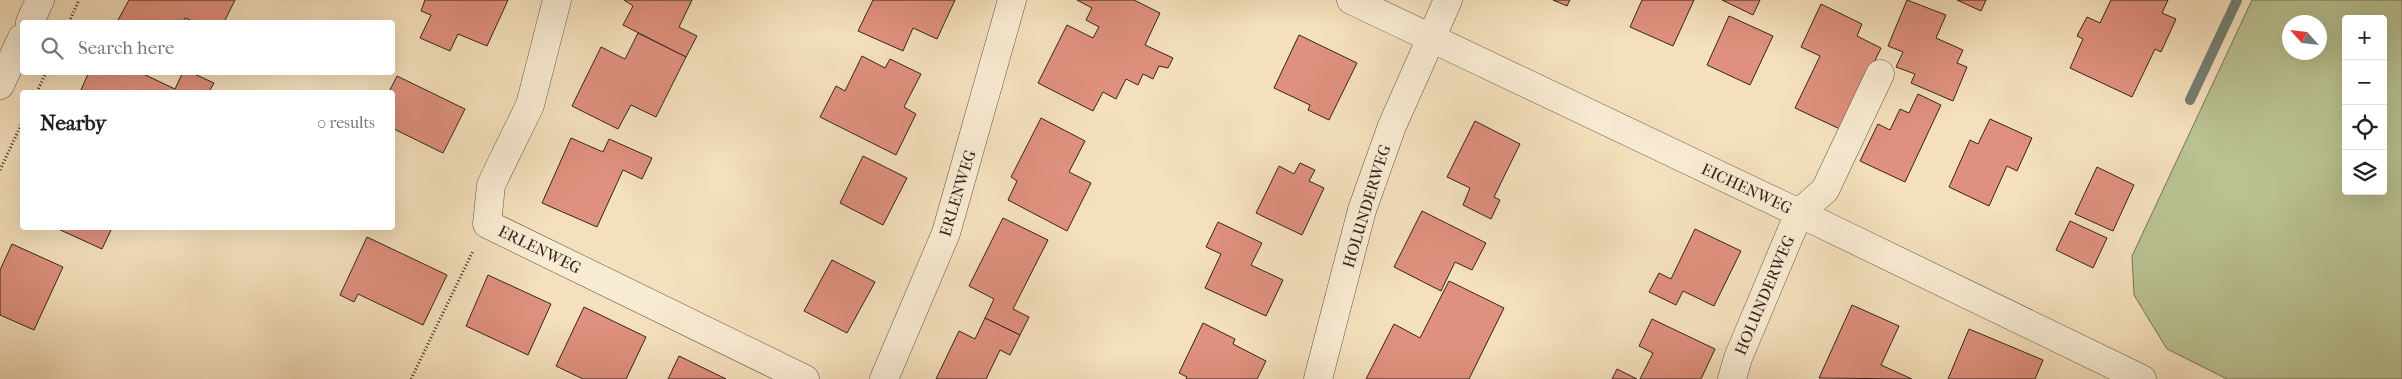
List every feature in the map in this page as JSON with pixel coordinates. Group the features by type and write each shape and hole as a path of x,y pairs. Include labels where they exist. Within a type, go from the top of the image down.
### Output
{"street":[{"path":"31,20 40,0"},
{"name":"ERLENWEG","path":"557,0 530,105 491,185 487,224 805,379"},
{"name":"ERLENWEG","path":"884,379 946,233 1012,0"},
{"name":"EICHENWEG","path":"1351,0 2142,379"},
{"name":"HOLUNDERWEG","path":"1318,379 1362,210 1392,126 1448,0"},
{"path":"0,84 20,42"},
{"path":"1799,213 1825,190 1880,74"},
{"name":"HOLUNDERWEG","path":"1732,379 1738,358 1799,213"}],"path":[{"path":"70,20 79,0"},
{"path":"38,90 45,75"},
{"path":"0,170 20,127"},
{"path":"411,379 487,224"}],"green space":[{"path":"2252,0 2402,0 2402,379 2227,379 2167,349 2134,295 2132,256"}],"building":[{"path":"129,0 235,0 225,20 190,20 185,18 184,20 118,20"},
{"path":"425,0 508,0 487,46 458,34 450,51 420,38 431,15 421,11"},
{"path":"624,0 692,0 679,27 697,36 686,57 623,25 633,6"},
{"path":"873,0 955,0 937,39 913,28 903,51 858,31"},
{"path":"1077,0 1134,0 1160,13 1145,45 1173,58 1168,68 1159,66 1153,79 1143,74 1138,85 1126,79 1116,99 1103,92 1093,111 1038,83 1067,25 1093,38 1099,27 1086,20 1092,8"},
{"path":"1553,0 1570,0 1567,6"},
{"path":"1642,0 1694,0 1673,46 1630,27"},
{"path":"1722,0 1760,0 1753,15"},
{"path":"1907,0 1946,15 1936,38 1963,50 1957,63 1967,67 1953,101 1911,83 1915,74 1896,67 1903,52 1888,46"},
{"path":"1957,0 1986,0 1981,11"},
{"path":"2111,0 2168,0 2162,13 2176,19 2161,52 2155,49 2132,97 2070,68 2083,39 2077,36 2087,17 2100,23"},
{"path":"1821,4 1862,24 1857,36 1881,48 1842,130 1795,108 1820,56 1801,47"},
{"path":"1729,16 1773,36 1750,85 1707,65"},
{"path":"638,33 686,57 656,117 631,105 618,129 572,106 601,47 625,59"},
{"path":"1299,35 1357,63 1329,120 1308,110 1310,105 1274,88"},
{"path":"862,56 885,68 890,59 921,74 904,107 916,114 896,155 820,117 836,86 845,91"},
{"path":"88,75 145,75 175,89 182,75 197,75 214,83 210,90 81,90"},
{"path":"397,76 465,109 443,153 395,129 395,90 390,90"},
{"path":"1918,94 1941,105 1905,182 1860,161 1878,124 1890,130 1900,109 1909,113"},
{"path":"1041,118 1085,141 1069,172 1091,183 1067,231 1008,200 1017,181 1011,177"},
{"path":"1990,119 2032,138 2017,171 2007,166 1989,206 1949,187 1970,140 1978,144"},
{"path":"1475,121 1520,144 1494,197 1500,200 1491,219 1463,205 1470,188 1447,177"},
{"path":"571,138 603,152 609,139 652,158 642,179 623,170 597,227 542,203"},
{"path":"863,156 907,178 883,225 840,203"},
{"path":"1300,163 1315,170 1309,181 1324,188 1302,235 1256,213 1279,166 1294,174"},
{"path":"2097,167 2134,185 2113,231 2075,214"},
{"path":"1422,211 1486,243 1472,270 1455,262 1441,291 1394,267"},
{"path":"1003,218 1048,240 1013,309 1029,317 1020,335 985,318 994,299 969,286"},
{"path":"2070,221 2107,238 2093,268 2056,250"},
{"path":"1218,222 1262,243 1251,265 1283,280 1266,316 1205,288 1221,254 1206,247"},
{"path":"1695,229 1741,251 1714,306 1683,291 1676,305 1649,292 1659,273 1671,279"},
{"path":"60,230 111,230 102,249"},
{"path":"367,237 447,275 423,325 358,294 354,302 340,295"},
{"path":"12,244 63,267 34,330 0,315 0,270"},
{"path":"832,260 875,282 847,333 804,311"},
{"path":"488,275 551,304 528,355 466,326"},
{"path":"1449,281 1504,308 1469,379 1366,379 1394,324 1420,338"},
{"path":"1852,305 1899,326 1881,365 1912,379 1819,378"},
{"path":"584,307 646,337 626,379 583,379 556,366"},
{"path":"985,318 1020,335 1010,355 1000,350 986,379 936,379 959,331 975,339"},
{"path":"1652,319 1715,349 1701,379 1640,379 1653,353 1639,346"},
{"path":"1203,323 1235,339 1233,344 1266,361 1257,379 1186,379 1187,377 1179,373"},
{"path":"1969,329 2043,360 2035,379 1948,379"},
{"path":"679,356 726,379 668,379"},
{"path":"1617,369 1637,379 1612,379"}],"waterway":[{"path":"2190,100 2237,0"}]}
